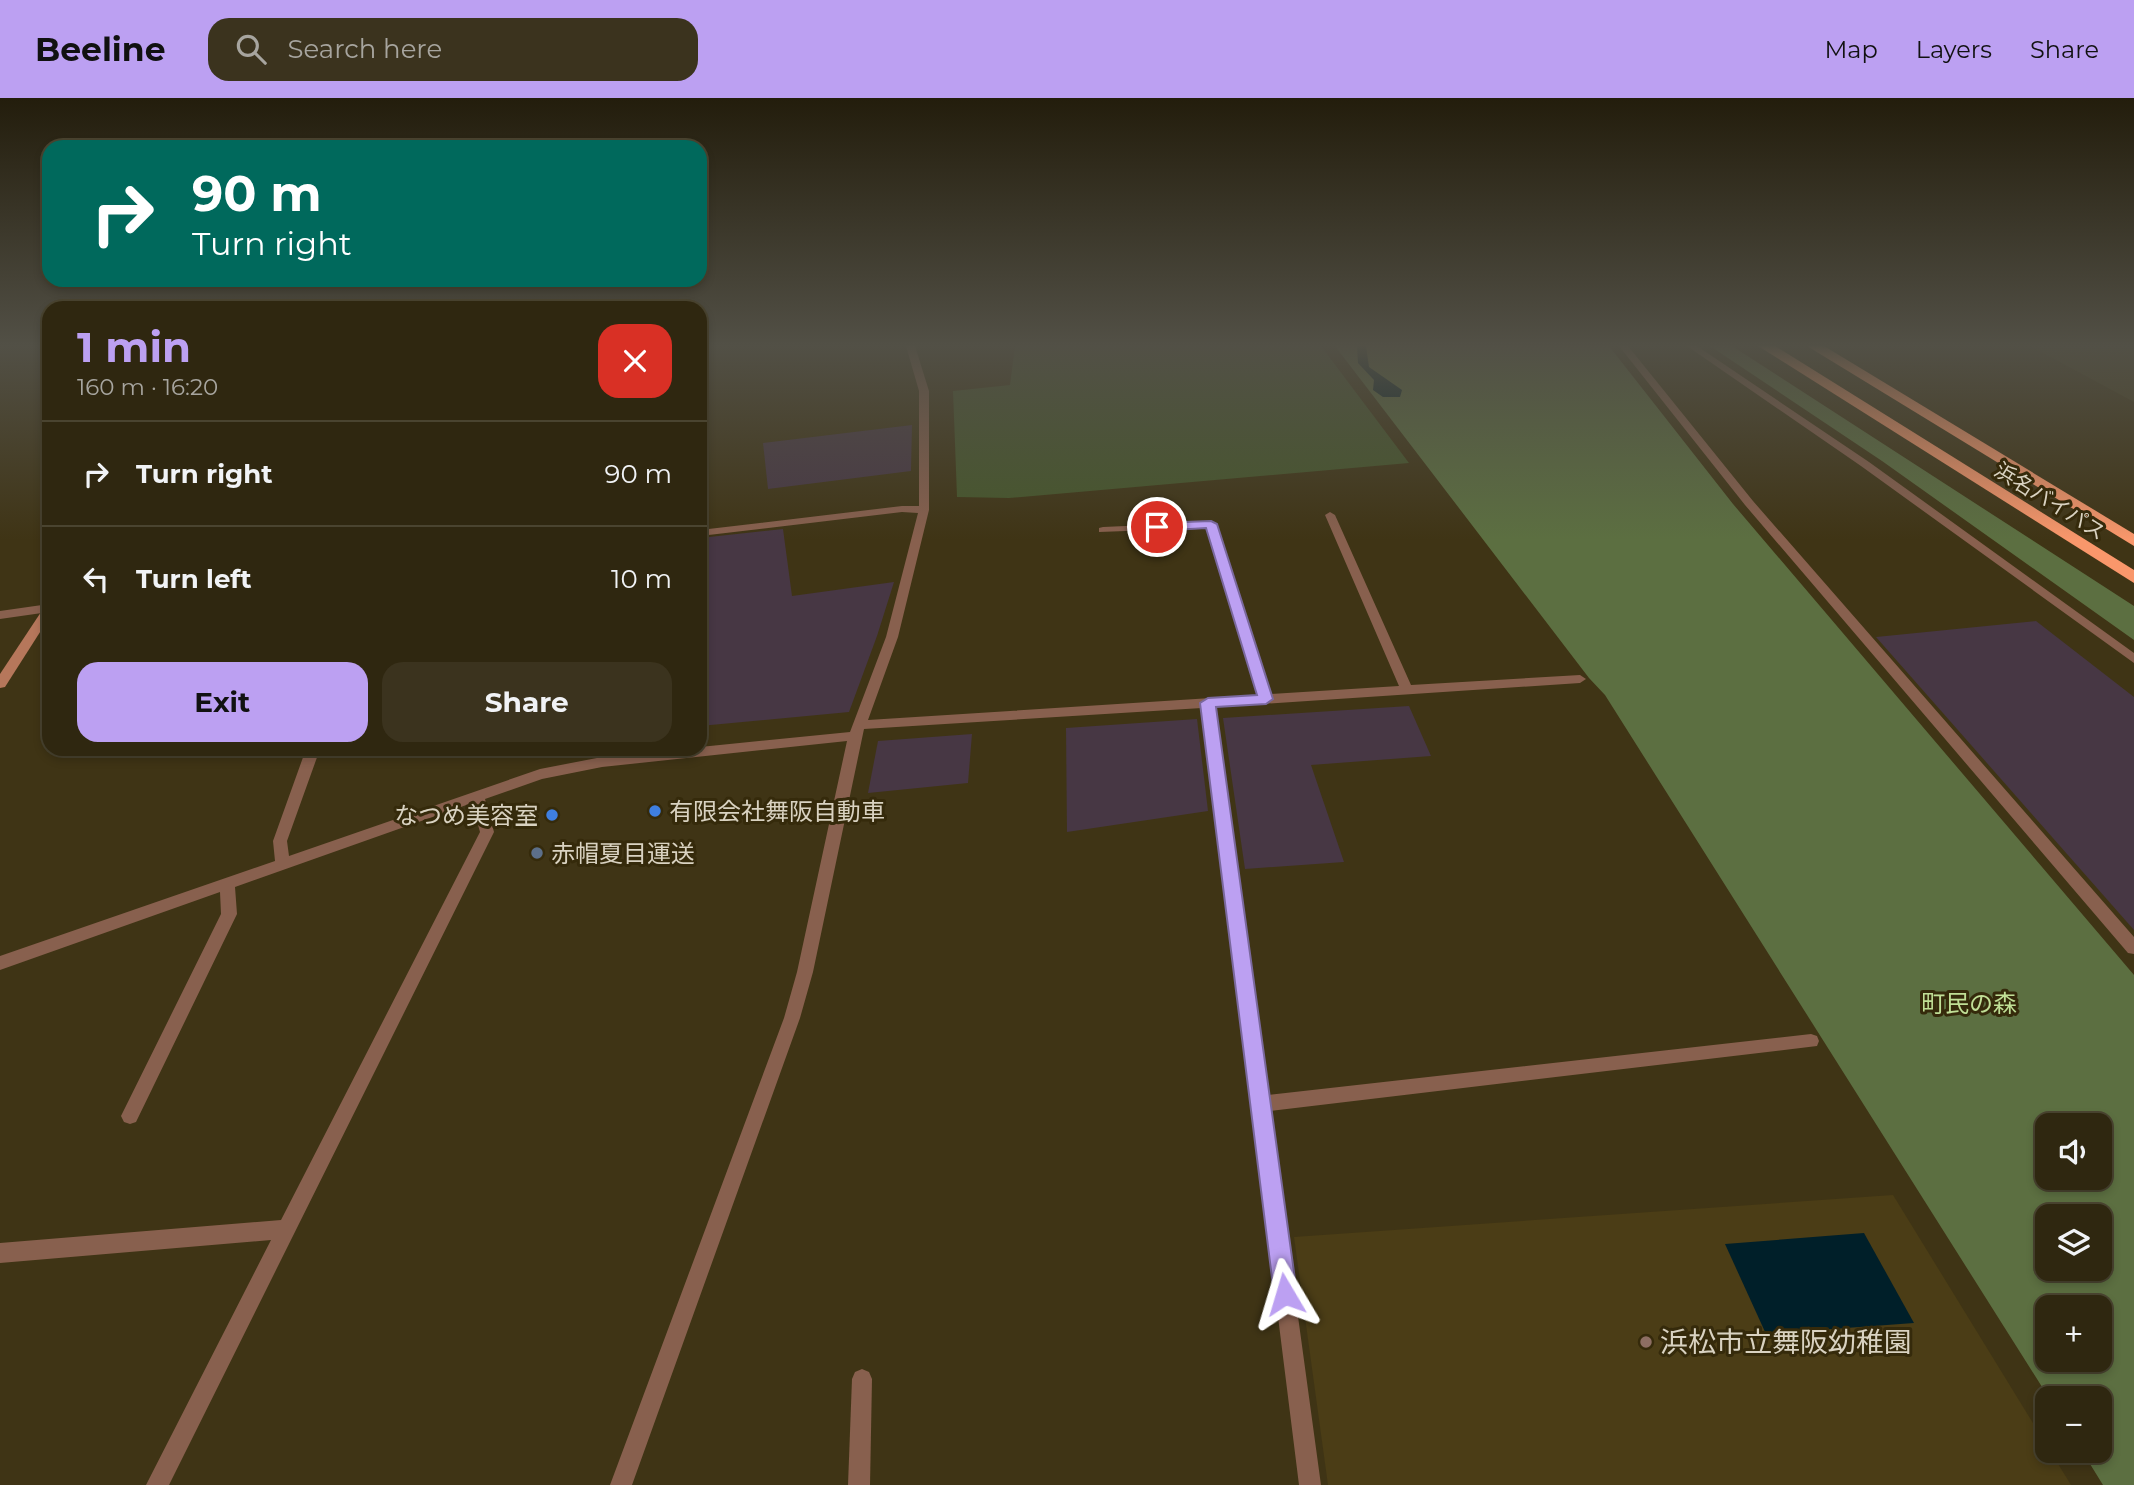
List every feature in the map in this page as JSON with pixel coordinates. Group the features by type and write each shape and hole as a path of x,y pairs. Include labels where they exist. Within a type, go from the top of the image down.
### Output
{"highway":[{"name":"浜名バイパス","path":"1869,411 2134,578"},
{"name":"浜名バイパス","path":"1920,411 2134,541"}],"street":[{"path":"621,1485 792,1018 805,972 858,731 892,637 924,510 924,411"},
{"path":"1675,411 1749,503 2134,948"},
{"path":"1786,411 1865,464 2134,659"},
{"path":"707,532 902,509 924,510"},
{"path":"1331,515 1407,690"},
{"path":"1103,530 1211,524 1266,699"},
{"path":"0,615 42,610"},
{"path":"0,684 42,620"},
{"path":"707,746 1208,703 1580,679"},
{"path":"1208,703 1310,1485"},
{"path":"283,864 280,841 310,756"},
{"path":"0,963 540,774 603,756"},
{"path":"158,1485 486,832 477,796"},
{"path":"130,1116 229,914 227,883"},
{"path":"1261,1104 1811,1041"},
{"path":"0,1253 287,1229"},
{"path":"859,1485 862,1379"}],"shaded area":[{"path":"912,425 911,471 768,489 763,443"},
{"path":"783,529 792,596 894,582 849,712 707,725 707,537"},
{"path":"2036,621 2134,697 2134,930 1876,637"},
{"path":"1409,706 1431,756 1311,765 1344,862 1245,869 1223,718"},
{"path":"1197,719 1208,811 1067,832 1066,728"},
{"path":"972,734 968,783 868,793 878,741"},
{"name":"浜松市立舞阪幼稚園","path":"1893,1195 2035,1426 2035,1463 2057,1463 2071,1485 1328,1485 1294,1237"}],"green space":[{"path":"954,411 1370,411 1409,463 1009,498 957,497"},
{"name":"町民の森","path":"1385,411 1660,411 1733,504 2134,975 2134,1485 2103,1485 2089,1463 2112,1463 2112,1386 2041,1386 1605,695 1589,678"},
{"path":"1807,411 1832,411 2134,606 2134,640"}],"water":[{"path":"1864,1233 1914,1323 1766,1334 1725,1244"}],"place":[{"name":"有限会社舞阪自動車","path":"655,811"},
{"name":"なつめ美容室","path":"552,815"},
{"name":"赤帽夏目運送","path":"537,853"},
{"name":"浜松市立舞阪幼稚園","path":"1646,1342"}],"route":[{"path":"1157,527 1211,524 1266,699 1208,703 1285,1294"}]}
